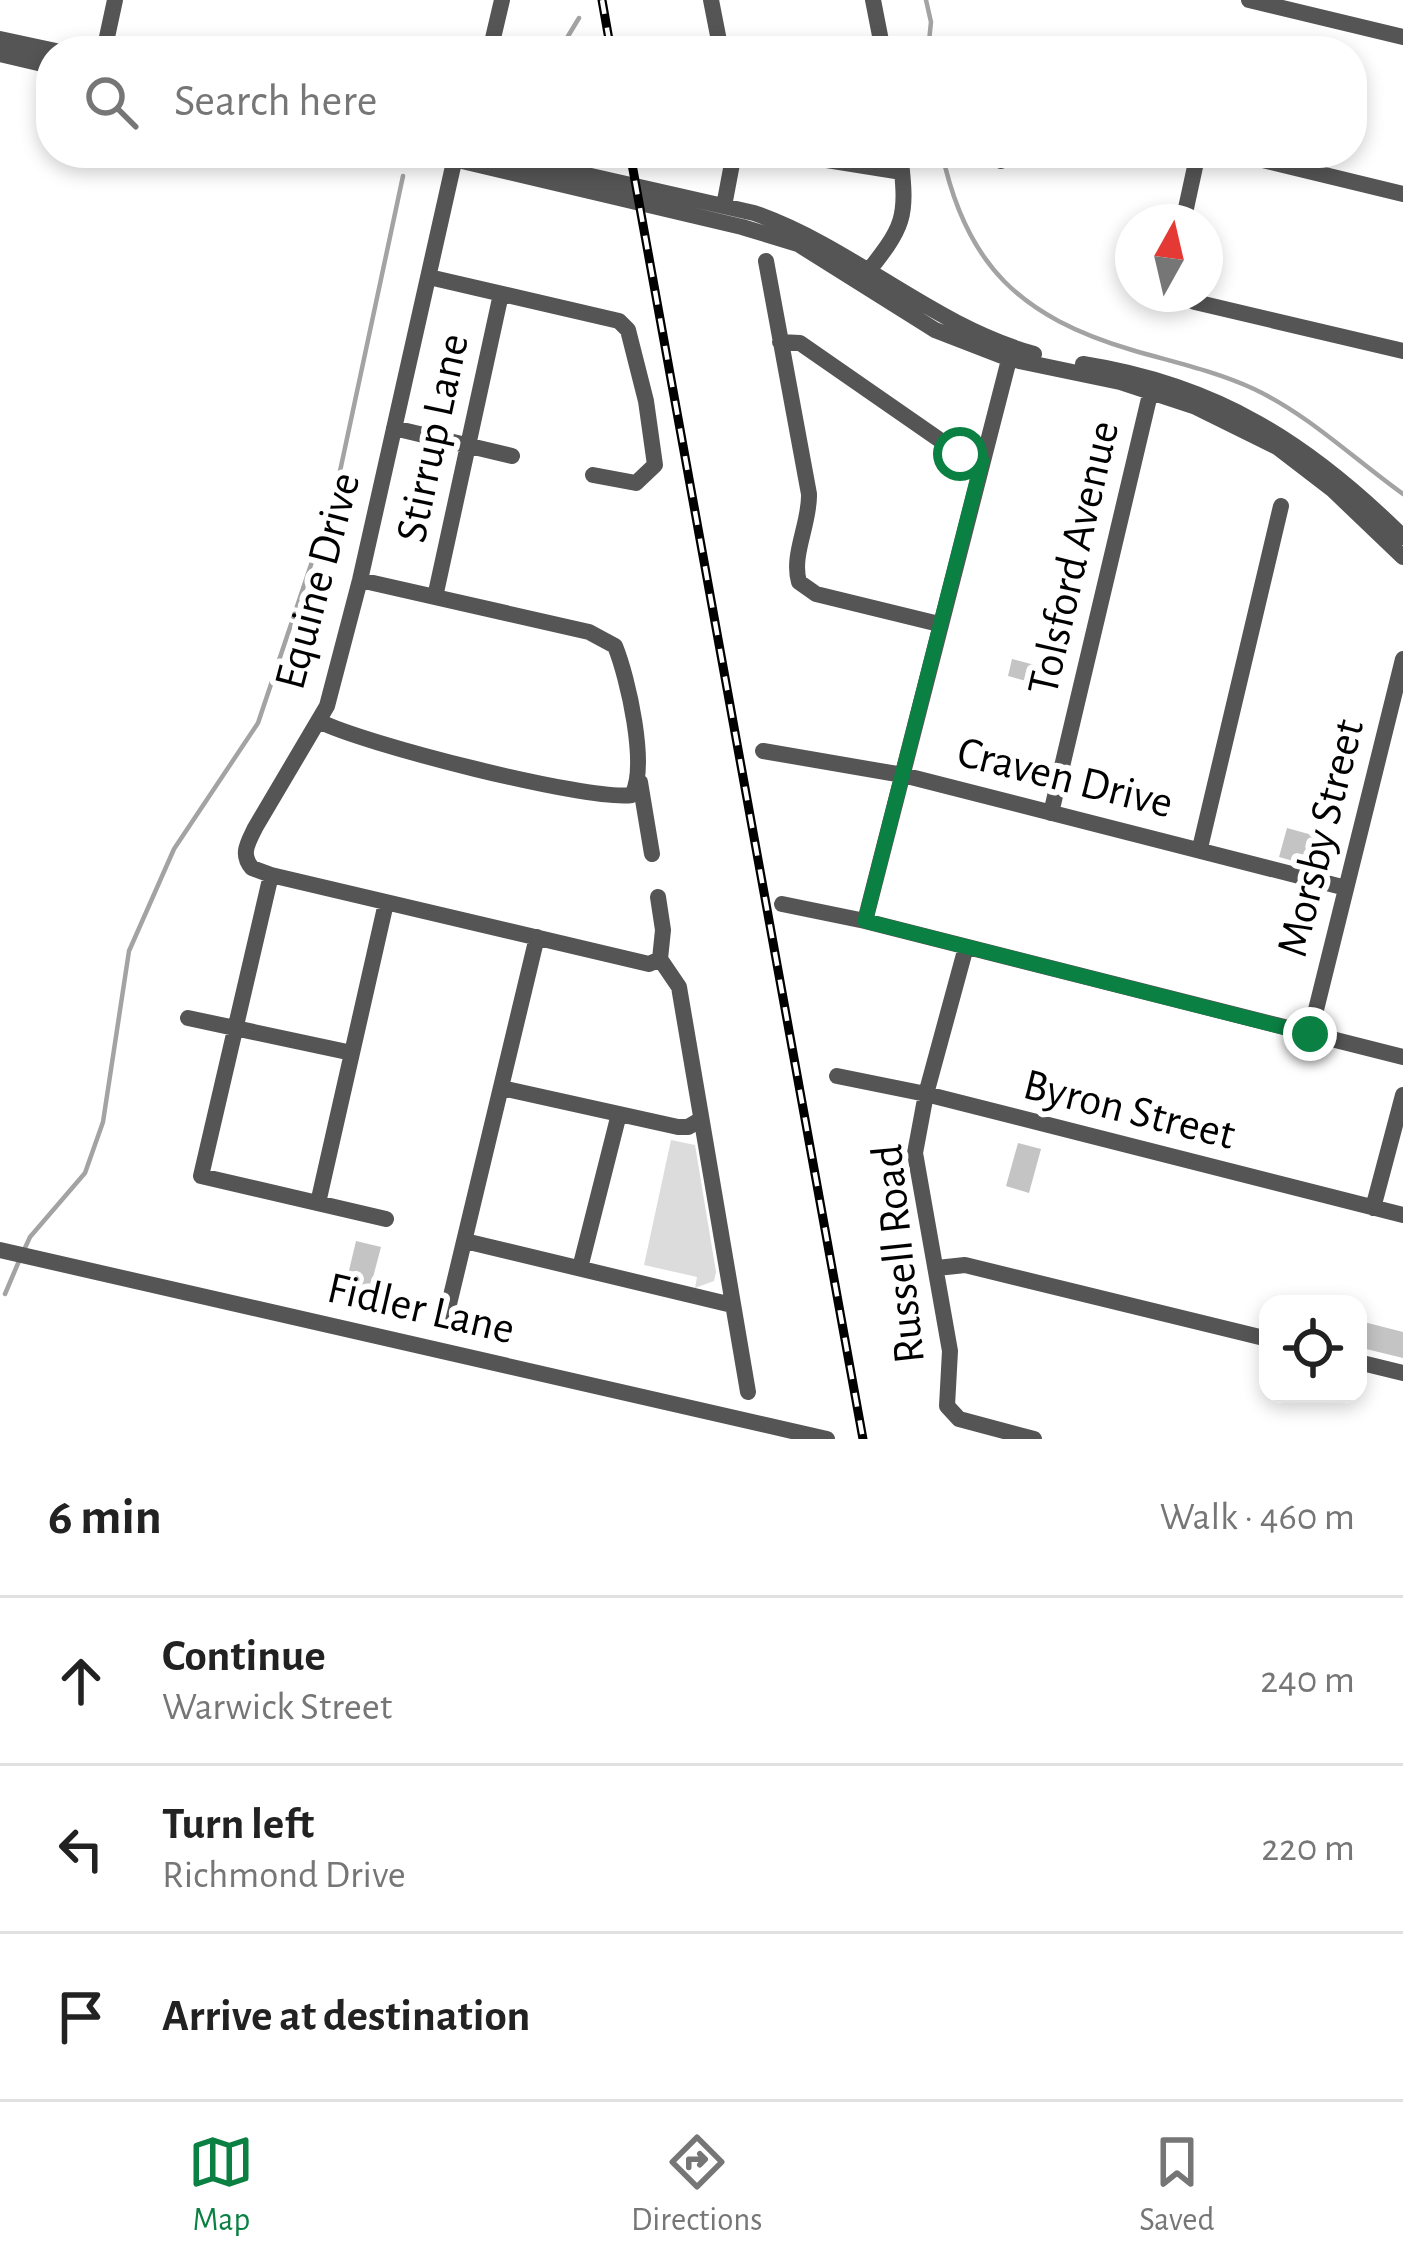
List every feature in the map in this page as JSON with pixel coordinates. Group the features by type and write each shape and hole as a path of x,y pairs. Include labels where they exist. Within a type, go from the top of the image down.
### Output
{"street":[{"path":"108,36 116,0"},
{"path":"494,36 502,0"},
{"path":"711,0 718,36"},
{"path":"873,0 880,36"},
{"path":"1249,0 1322,8 1403,37"},
{"path":"0,39 36,47"},
{"path":"0,54 36,62"},
{"name":"Equine Drive","path":"272,875 252,868 246,847 327,706 452,168"},
{"path":"504,168 798,244 1011,353 1151,390 1238,425 1277,447 1334,490 1403,557"},
{"path":"556,168 795,227 833,247 864,278"},
{"path":"724,206 731,168"},
{"path":"864,278 901,224 907,206 902,168"},
{"path":"1187,204 1195,168"},
{"path":"1296,168 1403,194"},
{"path":"766,261 809,494 808,520 796,566 799,582 811,593 939,624"},
{"path":"429,277 620,321 628,330 646,401 655,465 636,483 593,475"},
{"name":"Stirrup Lane","path":"435,597 501,294"},
{"path":"1223,309 1403,351"},
{"path":"780,342 800,343 960,454 982,461"},
{"path":"865,921 1011,353"},
{"path":"1011,353 1123,370 1241,412 1315,457 1403,537"},
{"name":"Tolsford Avenue","path":"1051,813 1151,390"},
{"path":"394,428 512,456"},
{"path":"1200,848 1281,506"},
{"path":"360,580 589,632 615,646 633,722 652,854"},
{"name":"Morsby Street","path":"1310,1034 1403,659"},
{"path":"319,721 395,747 591,793 632,794 639,781"},
{"name":"Craven Drive","path":"764,751 903,776 1346,887"},
{"path":"386,1219 201,1176 272,875 649,964 660,959"},
{"path":"658,897 663,930 660,959 679,987 748,1392"},
{"path":"318,1203 386,903"},
{"path":"782,904 1403,1058"},
{"path":"444,1325 537,937"},
{"name":"Russell Road","path":"966,947 915,1153 950,1351 946,1393 952,1414 1034,1439"},
{"path":"188,1018 352,1053"},
{"name":"Byron Street","path":"837,1076 926,1094 1403,1216"},
{"path":"502,1088 678,1127 700,1120"},
{"path":"1373,1208 1403,1095"},
{"path":"580,1268 619,1114"},
{"path":"465,1241 732,1305"},
{"name":"Fidler Lane","path":"0,1250 827,1439"},
{"path":"937,1268 965,1264 1259,1338"},
{"path":"1367,1364 1403,1373"}],"shaded area":[{"path":"671,1140 695,1145 716,1272 714,1281 695,1288 697,1277 644,1265"}],"building":[{"path":"1012,659 1057,671 1053,688 1008,676"},
{"path":"1287,828 1330,840 1322,869 1279,857"},
{"path":"1018,1143 1041,1149 1029,1193 1006,1186"},
{"path":"356,1241 381,1247 370,1289 346,1283"},
{"path":"1367,1323 1403,1332 1403,1358 1367,1349"}],"waterway":[{"path":"926,0 930,36"},
{"path":"568,36 579,18"},
{"path":"946,168 966,227 983,256 1029,303 1093,337 1254,389 1312,424 1403,494"},
{"path":"24,1250 85,1173 103,1122 129,951 174,849 258,723 336,490 403,176"},
{"path":"5,1294 19,1261"}],"railway":[{"path":"602,0 608,36"},
{"path":"633,168 863,1439"}],"route":[{"path":"960,454 982,461 865,921 1310,1034"}]}
